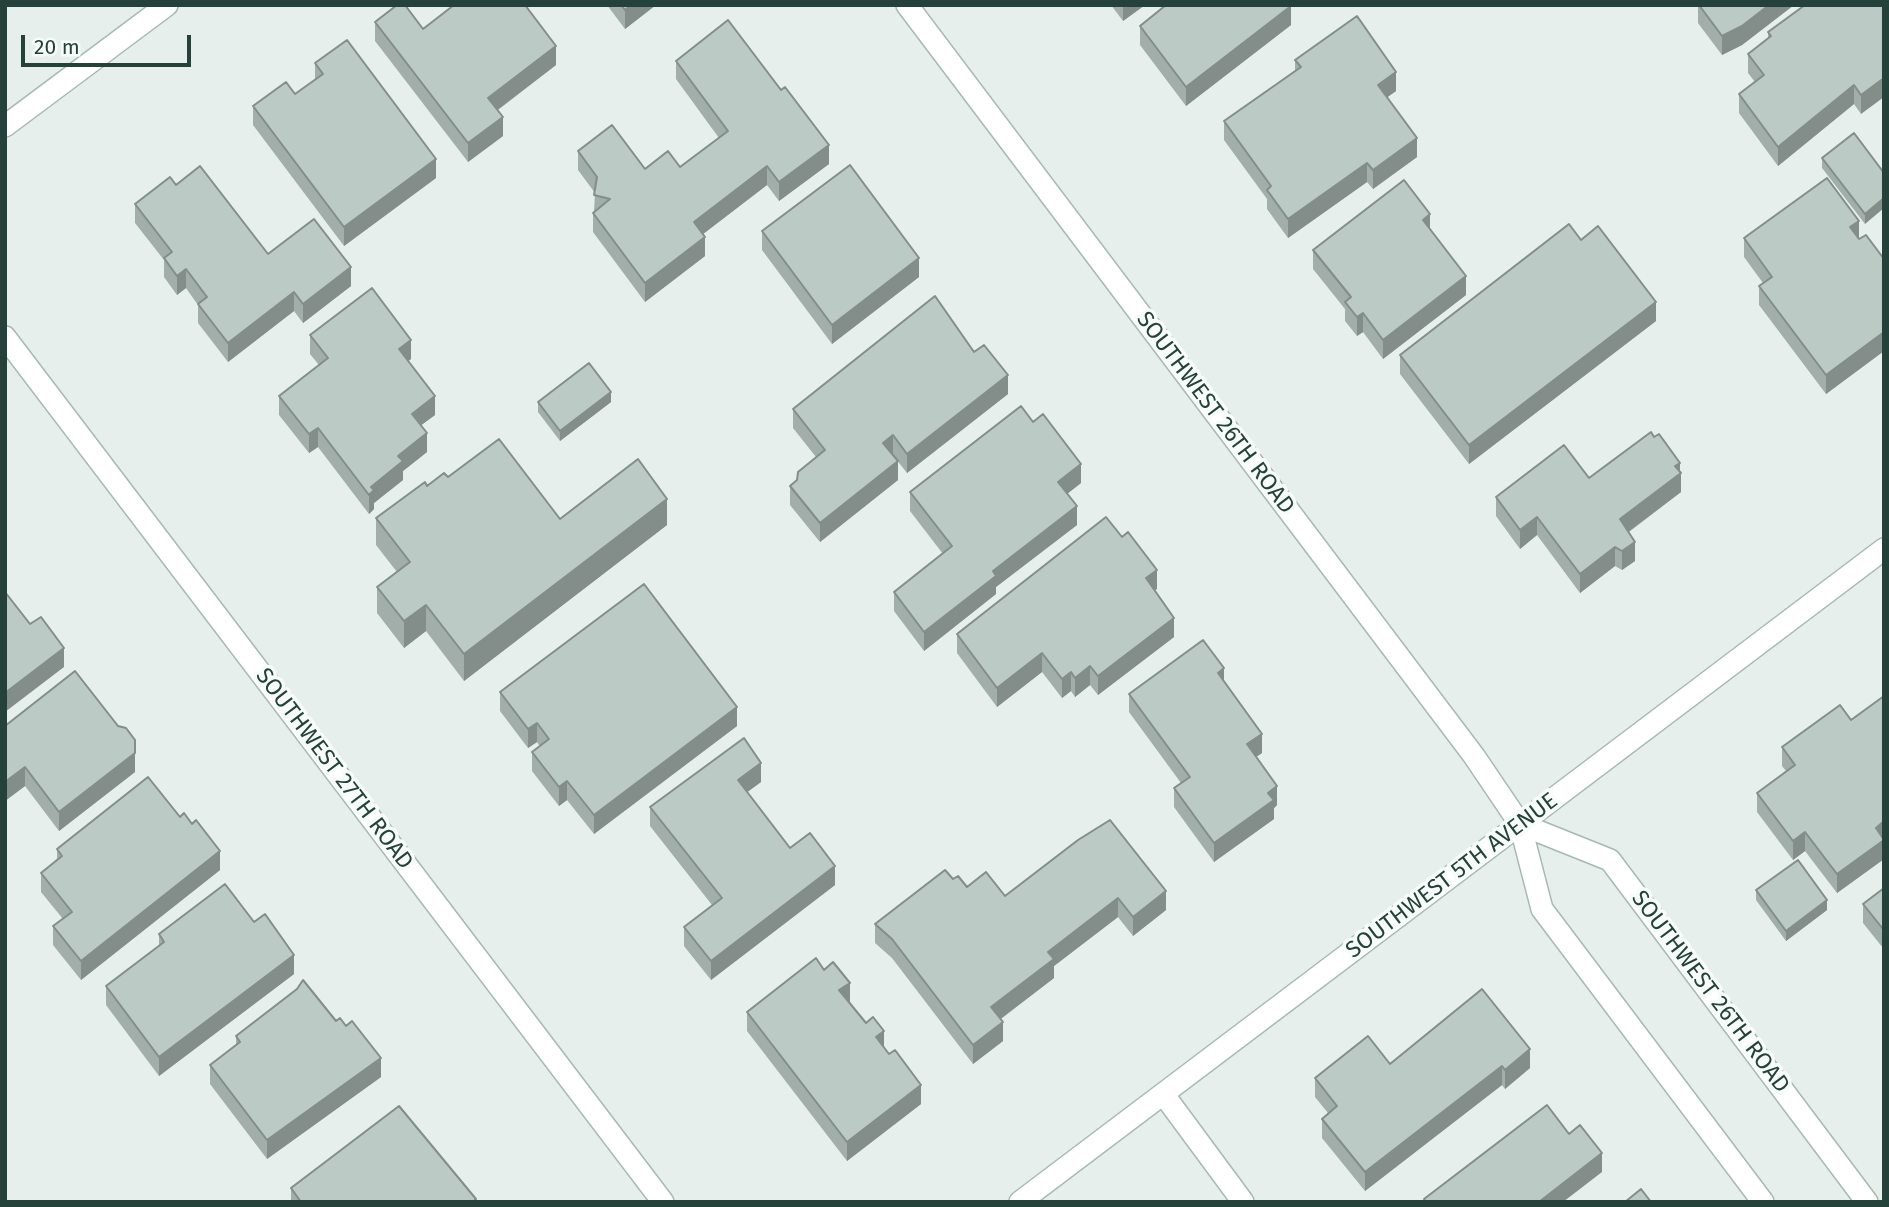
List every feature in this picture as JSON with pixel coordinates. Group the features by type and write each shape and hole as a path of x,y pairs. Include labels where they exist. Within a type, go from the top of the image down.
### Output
{"street":[{"path":"5,126 167,5"},
{"name":"SOUTHWEST 26TH ROAD","path":"907,5 1458,733 1520,824 1542,909 1763,1202"},
{"name":"SOUTHWEST 27TH ROAD","path":"5,337 663,1202"},
{"name":"SOUTHWEST 5TH AVENUE","path":"1020,1202 1884,549"},
{"name":"SOUTHWEST 26TH ROAD","path":"1520,824 1610,860 1867,1202"},
{"path":"1164,1094 1243,1202"}],"building":[{"path":"397,5 405,5 423,29 454,5 525,5 556,46 488,98 503,117 468,143 375,22"},
{"path":"1166,5 1291,6 1186,87 1140,26"},
{"path":"1699,5 1769,5 1742,26 1722,36"},
{"path":"1805,5 1884,5 1884,78 1861,95 1854,85 1778,147 1739,94 1764,75 1748,54 1771,36 1768,32"},
{"path":"1357,16 1396,72 1378,85 1417,138 1373,170 1367,163 1288,219 1267,190 1271,186 1224,121 1301,67 1295,60"},
{"path":"728,20 781,90 785,87 829,145 779,182 767,166 694,222 705,237 645,283 593,213 610,199 594,195 597,177 578,151 612,125 645,169 668,151 680,167 728,131 676,61"},
{"path":"347,40 436,159 344,227 253,106 286,82 295,94 323,74 315,63"},
{"path":"1854,133 1884,173 1884,198 1865,214 1822,158"},
{"path":"850,165 919,258 832,325 762,231"},
{"path":"200,166 268,254 314,219 351,267 303,304 294,292 228,343 198,304 207,297 186,269 177,276 164,258 172,252 135,204 170,177 176,185"},
{"path":"1827,178 1859,221 1850,227 1859,239 1866,235 1884,259 1884,332 1826,375 1759,286 1772,277 1744,238"},
{"path":"1404,180 1430,214 1423,220 1466,276 1383,340 1363,313 1357,317 1345,302 1351,297 1313,250"},
{"path":"1569,224 1581,240 1598,226 1656,302 1469,445 1400,355"},
{"path":"372,288 411,340 399,349 435,396 412,414 427,433 398,456 403,461 371,487 374,490 369,495 318,428 309,434 279,396 328,358 310,335"},
{"path":"935,296 974,352 984,345 1008,375 907,454 893,435 883,443 898,461 820,523 790,486 797,480 798,472 825,450 793,409"},
{"path":"589,363 611,392 560,431 538,402"},
{"path":"1021,406 1033,422 1043,414 1081,464 1058,482 1077,506 993,571 996,576 924,632 894,592 952,546 910,492"},
{"path":"1651,432 1654,437 1659,434 1680,463 1675,466 1681,473 1620,519 1635,542 1622,551 1615,547 1580,574 1537,517 1520,530 1496,497 1564,445 1589,478"},
{"path":"499,439 560,519 638,459 667,499 464,654 426,605 404,621 377,587 410,562 376,518 425,482 427,486 444,473 448,477"},
{"path":"1106,517 1122,537 1128,532 1157,570 1146,578 1174,618 1098,676 1090,666 1075,678 1071,672 1062,679 1042,653 997,688 957,634"},
{"path":"644,584 737,707 594,815 567,781 559,787 532,752 549,739 537,723 528,729 500,692"},
{"path":"5,592 30,624 41,617 64,648 5,693"},
{"path":"1203,640 1224,668 1218,673 1262,734 1247,744 1277,786 1268,793 1274,800 1214,843 1174,788 1190,777 1129,694"},
{"path":"75,671 118,726 126,728 135,740 135,753 59,812 25,767 5,782 5,726"},
{"path":"1884,696 1884,821 1876,828 1884,840 1837,874 1805,832 1793,841 1757,793 1795,765 1782,747 1840,705 1851,720"},
{"path":"744,738 761,763 738,780 790,848 810,833 835,866 711,961 684,927 722,898 650,807"},
{"path":"148,777 180,817 184,813 192,824 196,820 220,851 81,961 53,926 72,912 41,873 62,856 57,849"},
{"path":"1110,820 1166,891 1133,917 1118,898 1048,952 1054,959 991,1007 1003,1022 973,1045 892,939 875,924 945,870 953,879 958,876 967,887 986,872 1005,896 1078,840"},
{"path":"1798,860 1827,900 1786,931 1756,890"},
{"path":"225,884 254,922 265,914 294,955 159,1057 106,986 164,942 159,934"},
{"path":"1884,888 1884,929 1883,929 1863,904"},
{"path":"816,958 824,970 833,962 850,983 839,990 866,1023 873,1017 884,1031 876,1037 889,1054 895,1050 921,1085 847,1142 747,1012"},
{"path":"303,980 336,1021 340,1018 346,1026 352,1021 381,1058 267,1140 210,1065 240,1042 236,1036 297,989"},
{"path":"1482,989 1530,1049 1505,1070 1502,1066 1365,1172 1322,1119 1337,1106 1315,1078 1368,1036 1390,1064"},
{"path":"1547,1105 1569,1134 1580,1125 1602,1153 1539,1202 1426,1202 1424,1199"},
{"path":"399,1106 476,1199 473,1202 301,1202 291,1188"},
{"path":"1641,1189 1651,1202 1625,1202"}]}
